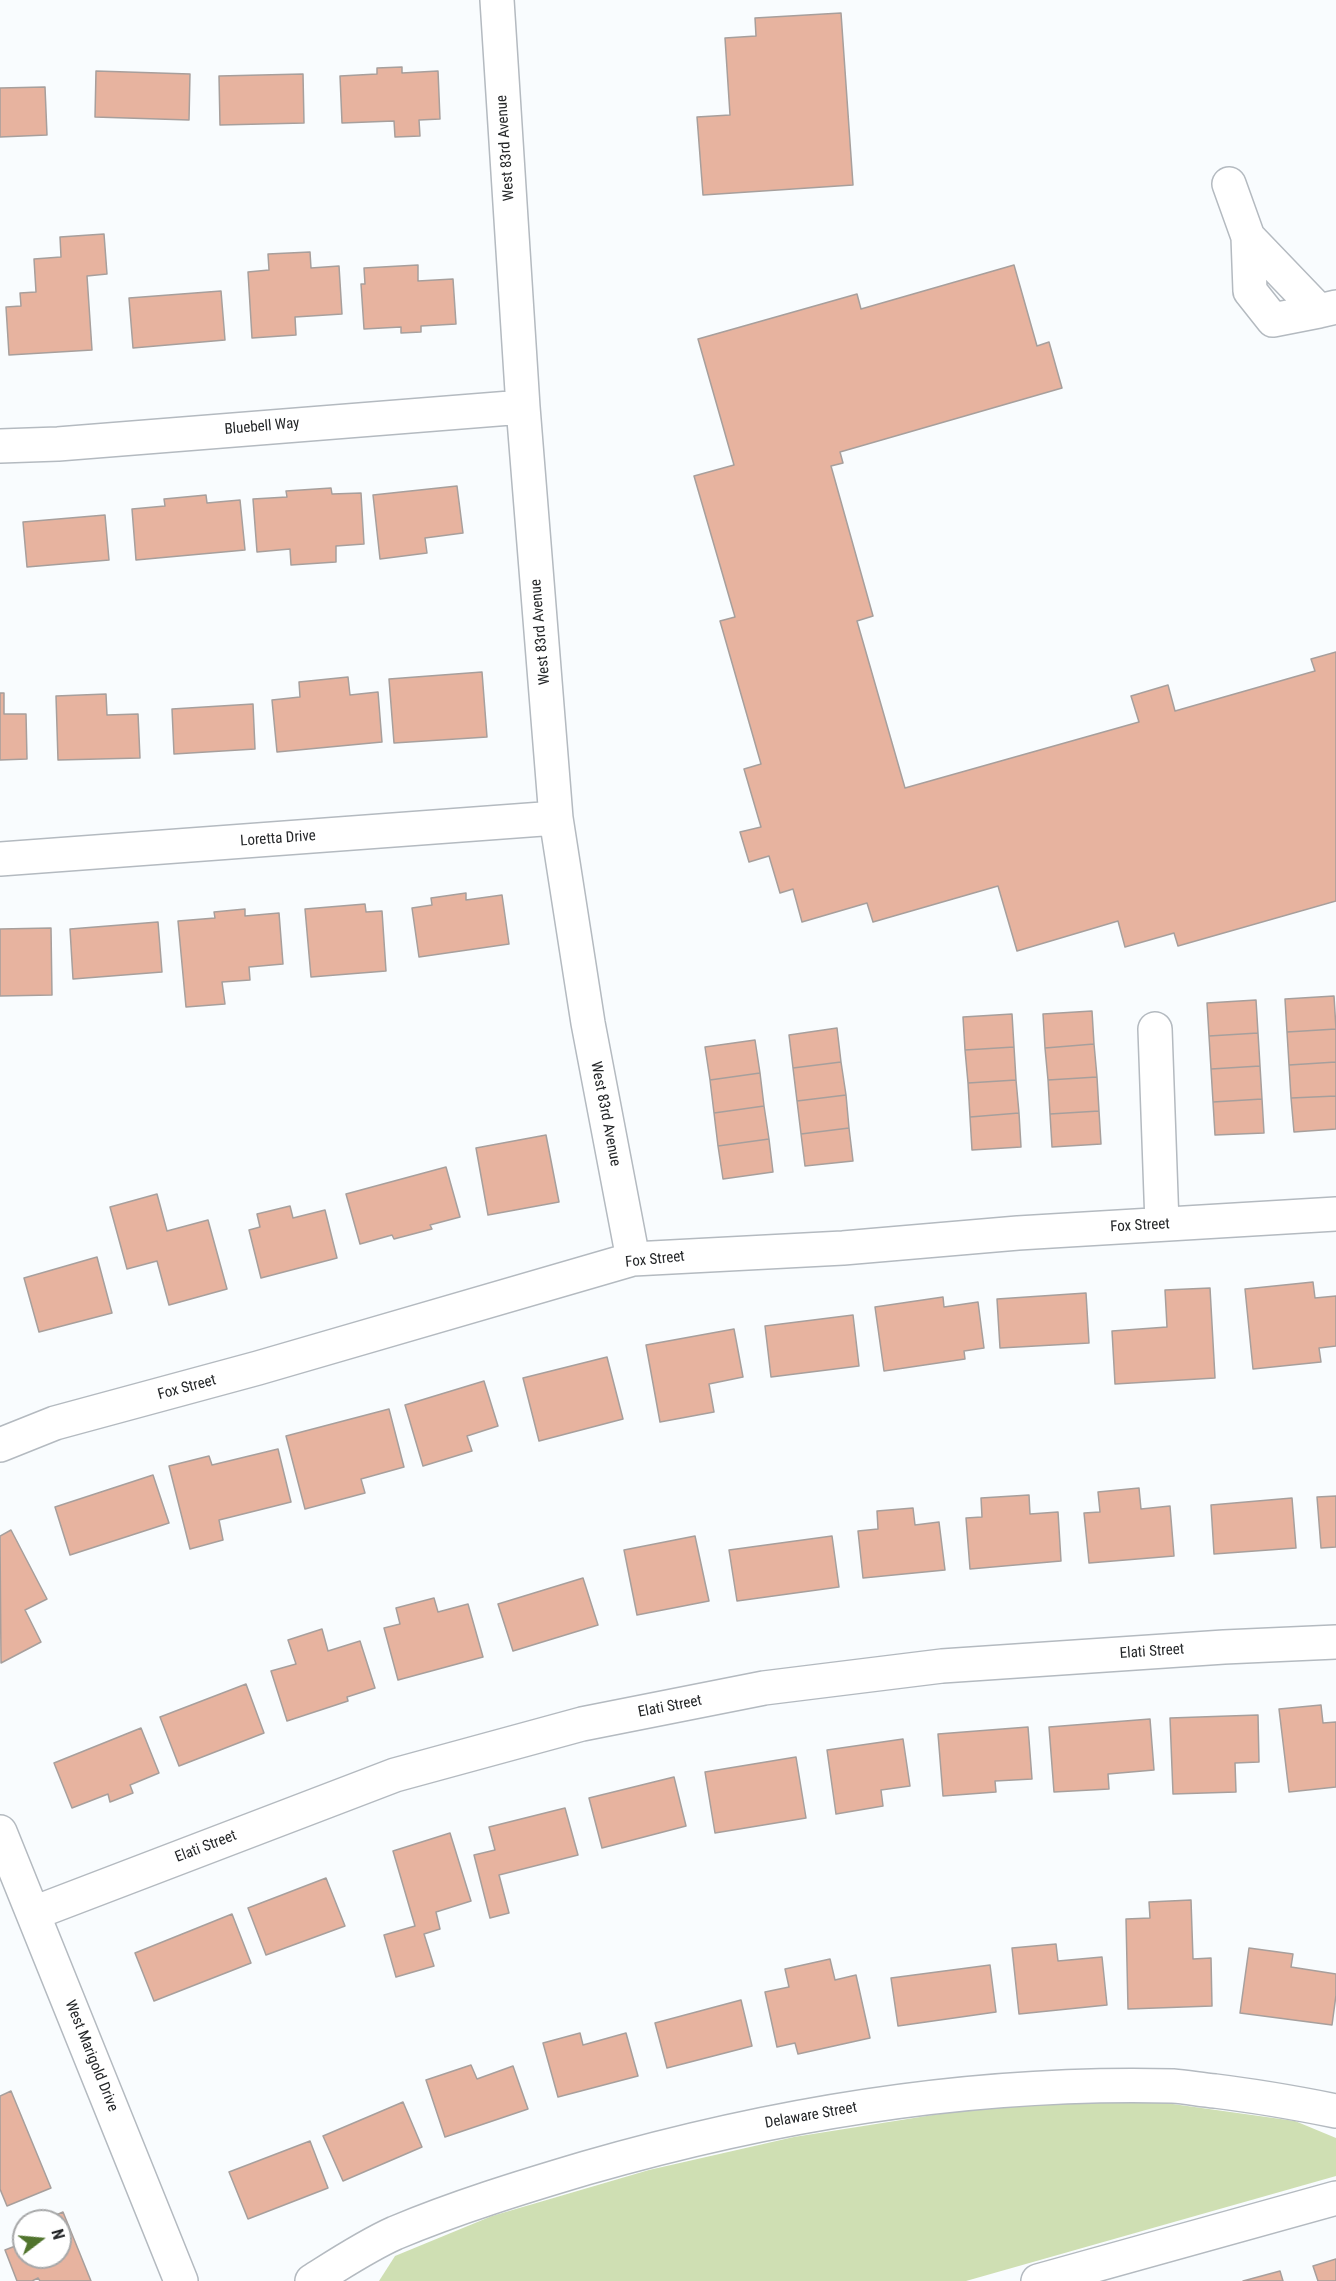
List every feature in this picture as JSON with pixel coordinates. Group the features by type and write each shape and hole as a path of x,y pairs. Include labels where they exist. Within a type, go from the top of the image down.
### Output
{"street":[{"name":"West 83rd Avenue","path":"497,0 523,407 556,818 588,1023 633,1259"},
{"path":"1229,184 1248,237 1250,291 1273,320 1328,309"},
{"name":"Bluebell Way","path":"0,446 58,444 523,407"},
{"name":"Loretta Drive","path":"0,859 556,818"},
{"path":"1155,1029 1162,1224"},
{"name":"Fox Street","path":"0,1445 55,1423 258,1368 633,1259 843,1248 1018,1233 1336,1214"},
{"name":"Elati Street","path":"34,1913 395,1775 582,1724 765,1688 942,1666 1224,1647 1336,1642"},
{"name":"West Marigold Drive","path":"0,1832 181,2281"},
{"name":"Delaware Street","path":"312,2281 358,2252 394,2234 512,2190 673,2145 783,2120 896,2101 1048,2087 1176,2086 1272,2098 1336,2111"},
{"path":"1038,2281 1336,2198"}],"green space":[{"path":"1137,2099 1295,2121 1336,2138 1336,2176 966,2281 379,2281 395,2256 492,2216 649,2170 794,2137 977,2108"}],"building":[{"path":"841,13 853,185 703,195 697,117 730,115 725,38 756,36 755,18"},
{"path":"402,67 402,73 438,71 440,119 419,120 420,136 395,137 394,121 342,123 340,76 377,74 377,68"},
{"path":"96,71 190,74 189,120 95,117"},
{"path":"303,74 304,123 220,125 219,76"},
{"path":"45,87 47,135 0,137 0,88"},
{"path":"104,234 107,274 87,276 92,350 9,355 6,307 21,306 20,293 36,292 34,259 61,257 60,237"},
{"path":"310,252 311,268 339,266 342,314 295,317 296,335 252,338 248,272 269,270 268,254"},
{"path":"418,265 418,281 453,279 456,324 421,326 421,332 401,333 401,327 364,329 361,284 365,284 364,268"},
{"path":"1014,265 1037,346 1049,342 1062,388 840,452 843,463 831,466 873,616 857,621 905,788 1139,722 1131,696 1168,685 1175,711 1315,671 1311,659 1336,652 1336,901 1178,946 1174,933 1125,947 1118,921 1017,951 998,886 873,922 867,903 802,922 793,889 780,893 769,856 749,862 740,832 761,827 744,769 761,764 720,621 735,617 694,476 734,465 698,339 857,294 861,309"},
{"path":"221,291 225,340 133,348 129,298"},
{"path":"457,486 463,533 425,538 427,553 380,559 373,495"},
{"path":"331,488 332,494 361,493 364,544 336,546 336,562 291,565 290,549 257,552 253,499 287,497 286,491"},
{"path":"206,495 207,503 240,500 245,550 136,560 132,509 165,506 164,499"},
{"path":"105,515 109,560 27,567 23,522"},
{"path":"482,672 487,737 394,743 389,679"},
{"path":"348,677 350,695 378,692 382,742 277,752 272,700 300,697 299,682"},
{"path":"0,693 4,693 4,714 26,714 27,759 0,760"},
{"path":"106,694 107,715 138,714 140,758 58,760 56,696"},
{"path":"253,704 255,749 174,754 172,709"},
{"path":"466,893 466,900 502,895 509,944 419,957 412,908 432,905 431,898"},
{"path":"365,904 366,912 382,911 386,971 311,977 305,909"},
{"path":"245,909 245,916 279,913 283,964 249,967 250,980 222,982 225,1004 186,1007 178,921 215,918 214,912"},
{"path":"158,922 162,972 73,979 70,929"},
{"path":"51,928 52,995 0,996 0,929"},
{"path":"1334,996 1336,1029 1287,1032 1285,999"},
{"path":"1256,1000 1258,1033 1209,1036 1207,1003"},
{"path":"1092,1011 1094,1044 1045,1048 1043,1014"},
{"path":"1012,1014 1014,1047 965,1050 963,1017"},
{"path":"837,1028 841,1062 793,1068 789,1035"},
{"path":"1336,1029 1336,1062 1289,1065 1287,1032"},
{"path":"1258,1033 1260,1066 1211,1069 1209,1036"},
{"path":"755,1040 760,1073 710,1080 705,1047"},
{"path":"1094,1044 1097,1077 1048,1080 1045,1048"},
{"path":"1014,1047 1016,1080 968,1083 965,1050"},
{"path":"841,1062 846,1095 797,1101 793,1068"},
{"path":"1336,1062 1336,1096 1291,1098 1289,1065"},
{"path":"1260,1066 1262,1099 1213,1102 1211,1069"},
{"path":"760,1073 764,1106 714,1113 710,1080"},
{"path":"1097,1077 1099,1111 1050,1114 1048,1080"},
{"path":"1016,1080 1019,1113 970,1117 968,1083"},
{"path":"846,1095 849,1128 801,1134 797,1101"},
{"path":"1336,1096 1336,1129 1294,1132 1291,1098"},
{"path":"1262,1099 1264,1133 1215,1135 1213,1102"},
{"path":"764,1106 769,1139 718,1146 714,1113"},
{"path":"1099,1111 1101,1144 1052,1147 1050,1114"},
{"path":"1019,1113 1021,1147 972,1150 970,1117"},
{"path":"849,1128 853,1161 805,1166 801,1134"},
{"path":"546,1135 559,1202 488,1215 476,1148"},
{"path":"769,1139 773,1172 723,1179 718,1146"},
{"path":"446,1167 460,1217 430,1225 432,1229 394,1239 392,1235 360,1244 346,1194"},
{"path":"157,1194 167,1231 208,1220 227,1289 169,1305 157,1261 127,1269 110,1207"},
{"path":"290,1206 293,1218 325,1210 337,1258 261,1278 249,1230 260,1227 257,1214"},
{"path":"97,1257 112,1313 39,1332 24,1278"},
{"path":"1313,1282 1315,1298 1336,1296 1336,1346 1319,1348 1321,1362 1253,1369 1245,1289"},
{"path":"1210,1288 1215,1378 1115,1384 1112,1331 1167,1327 1165,1290"},
{"path":"1086,1293 1089,1343 1000,1348 997,1299"},
{"path":"943,1297 944,1307 978,1302 984,1348 964,1351 965,1359 884,1371 875,1307"},
{"path":"853,1315 859,1366 771,1377 765,1326"},
{"path":"734,1329 743,1377 709,1384 714,1412 660,1422 646,1345"},
{"path":"607,1357 623,1419 539,1441 523,1378"},
{"path":"484,1381 498,1426 467,1436 472,1451 423,1466 405,1405"},
{"path":"389,1409 404,1467 361,1479 365,1493 305,1509 286,1436"},
{"path":"278,1449 291,1502 219,1520 223,1540 190,1549 169,1466 209,1456 212,1465"},
{"path":"153,1475 169,1523 70,1555 55,1507"},
{"path":"1139,1488 1141,1509 1170,1506 1174,1556 1089,1563 1084,1513 1100,1512 1098,1492"},
{"path":"1029,1495 1030,1514 1058,1512 1061,1561 970,1569 966,1518 982,1517 981,1498"},
{"path":"1336,1496 1336,1547 1321,1548 1317,1497"},
{"path":"1292,1498 1296,1548 1214,1554 1211,1505"},
{"path":"913,1508 915,1525 939,1522 945,1570 863,1578 858,1531 878,1529 877,1511"},
{"path":"11,1530 47,1599 25,1610 41,1642 1,1663 0,1536"},
{"path":"695,1536 709,1601 637,1615 624,1550"},
{"path":"832,1536 839,1587 737,1601 729,1550"},
{"path":"583,1578 598,1625 513,1651 498,1604"},
{"path":"434,1598 438,1612 468,1604 483,1657 398,1680 384,1628 400,1624 396,1608"},
{"path":"322,1629 328,1651 360,1641 375,1688 347,1697 348,1701 287,1721 271,1671 296,1664 288,1640"},
{"path":"246,1684 264,1733 179,1766 160,1717"},
{"path":"1321,1705 1323,1723 1336,1722 1336,1787 1289,1792 1279,1709"},
{"path":"1258,1715 1259,1762 1235,1763 1236,1792 1173,1794 1170,1718"},
{"path":"1150,1719 1154,1770 1108,1774 1109,1789 1054,1792 1049,1727"},
{"path":"1028,1727 1032,1779 995,1781 996,1792 943,1796 938,1734"},
{"path":"141,1728 159,1773 130,1785 133,1793 110,1802 108,1794 72,1808 54,1763"},
{"path":"903,1739 910,1786 881,1790 883,1806 836,1814 827,1750"},
{"path":"796,1757 806,1818 715,1833 705,1772"},
{"path":"674,1777 686,1826 602,1848 589,1798"},
{"path":"565,1808 578,1855 499,1875 509,1913 490,1918 474,1855 495,1850 489,1827"},
{"path":"450,1833 471,1901 436,1912 440,1929 424,1934 434,1966 396,1977 384,1935 415,1926 393,1851"},
{"path":"326,1878 345,1926 266,1955 248,1908"},
{"path":"1191,1900 1193,1959 1211,1958 1212,2006 1128,2009 1126,1919 1150,1918 1149,1902"},
{"path":"232,1914 251,1963 154,2001 135,1953"},
{"path":"1056,1944 1058,1961 1102,1957 1107,2005 1019,2014 1012,1948"},
{"path":"1249,1948 1293,1954 1291,1967 1336,1974 1332,2025 1240,2013"},
{"path":"830,1959 835,1980 856,1975 870,2038 798,2054 795,2043 777,2047 765,1992 789,1987 785,1969"},
{"path":"990,1965 996,2012 898,2026 891,1978"},
{"path":"741,2000 752,2046 667,2068 655,2023"},
{"path":"580,2033 583,2045 626,2033 638,2076 558,2097 543,2043"},
{"path":"471,2065 477,2079 513,2066 528,2109 445,2137 426,2080"},
{"path":"11,2091 51,2188 7,2206 0,2189 0,2096"},
{"path":"403,2102 422,2147 343,2181 323,2136"},
{"path":"310,2141 328,2188 248,2219 229,2172"},
{"path":"72,2234 91,2281 40,2281 38,2278 32,2281 17,2281 12,2269 72,2269"},
{"path":"12,2247 12,2268 5,2250"},
{"path":"1336,2259 1336,2281 1318,2281 1313,2266"},
{"path":"1280,2271 1283,2281 1243,2281"}]}
